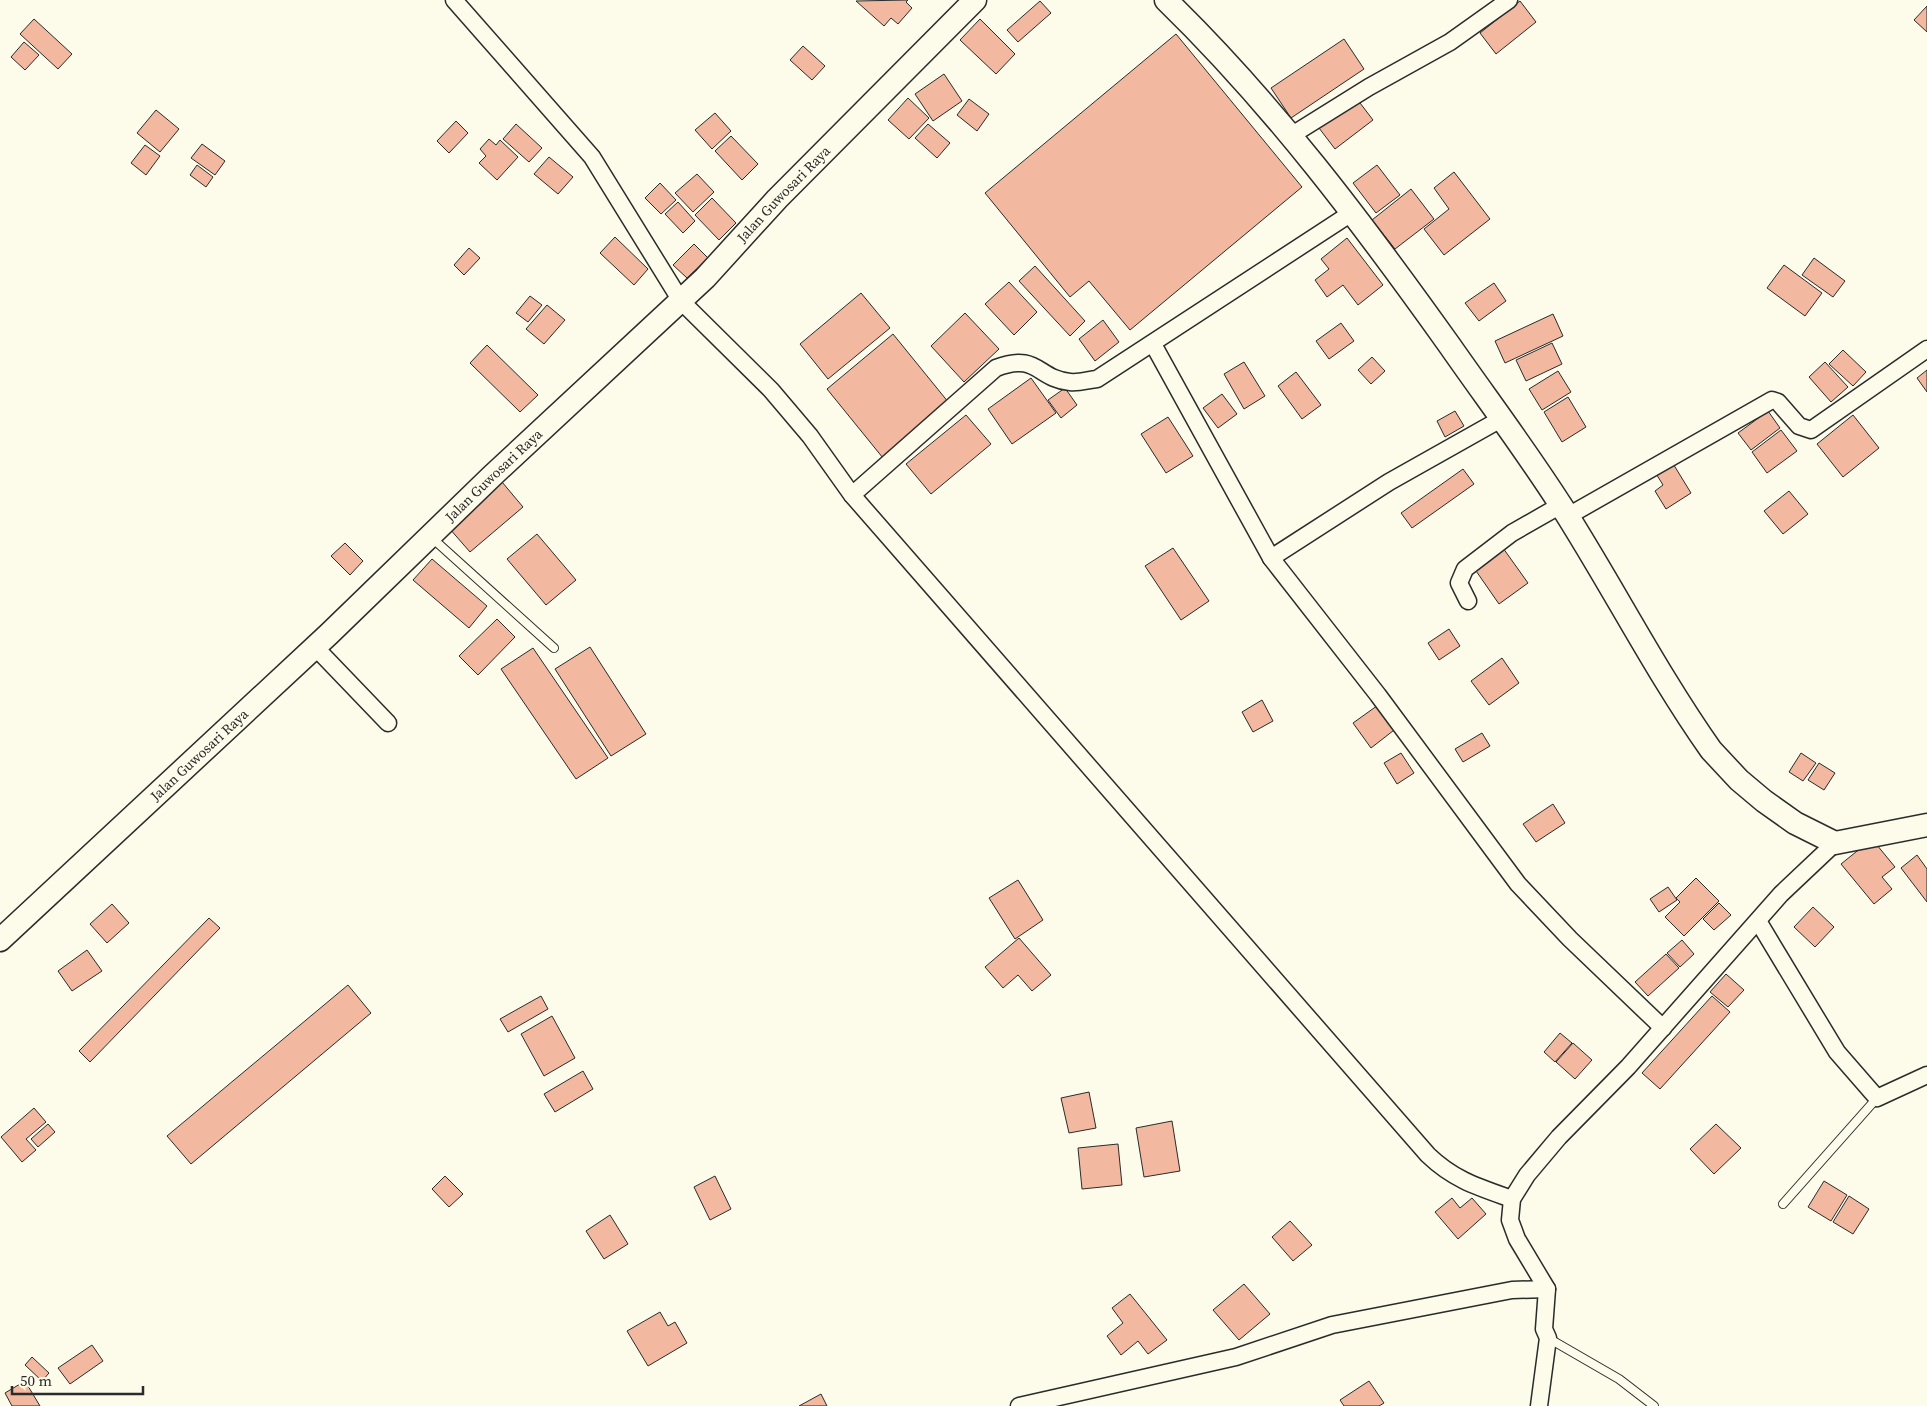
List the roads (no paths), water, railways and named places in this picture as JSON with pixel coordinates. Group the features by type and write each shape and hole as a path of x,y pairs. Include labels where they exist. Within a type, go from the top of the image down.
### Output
{"street":[{"path":"454,0 592,157 681,300 777,397 810,436 852,495 1428,1155 1444,1170 1460,1181 1512,1199"},
{"name":"Jalan Guwosari Raya","path":"0,940 315,647 430,536 705,278 777,200 975,0"},
{"path":"1166,0 1214,47 1292,135 1353,212 1564,510 1711,750 1739,780 1764,801 1795,823 1835,844"},
{"path":"1292,135 1369,87 1450,42 1509,0"},
{"path":"852,495 996,368 1012,362 1024,362 1068,382 1082,382 1097,378 1153,344 1238,285 1353,212"},
{"path":"1153,344 1271,558 1378,695 1518,884 1570,939 1663,1028"},
{"path":"1468,600 1459,583 1465,569 1512,533 1564,510 1772,400 1778,402 1800,426 1811,430 1927,349"},
{"path":"1271,558 1382,487 1501,419"},
{"path":"315,647 388,723"},
{"path":"1539,1406 1548,1338 1544,1329 1547,1289 1516,1239 1510,1220 1512,1199 1527,1175 1559,1137 1628,1067 1781,894 1835,844 1927,825"},
{"path":"1758,921 1837,1052 1877,1098 1927,1075"},
{"path":"1019,1406 1236,1357 1332,1325 1512,1290 1547,1289"}],"lane":[{"path":"430,536 554,648"},
{"path":"1783,1204 1877,1098"},
{"path":"1548,1338 1620,1380 1654,1406"}]}
